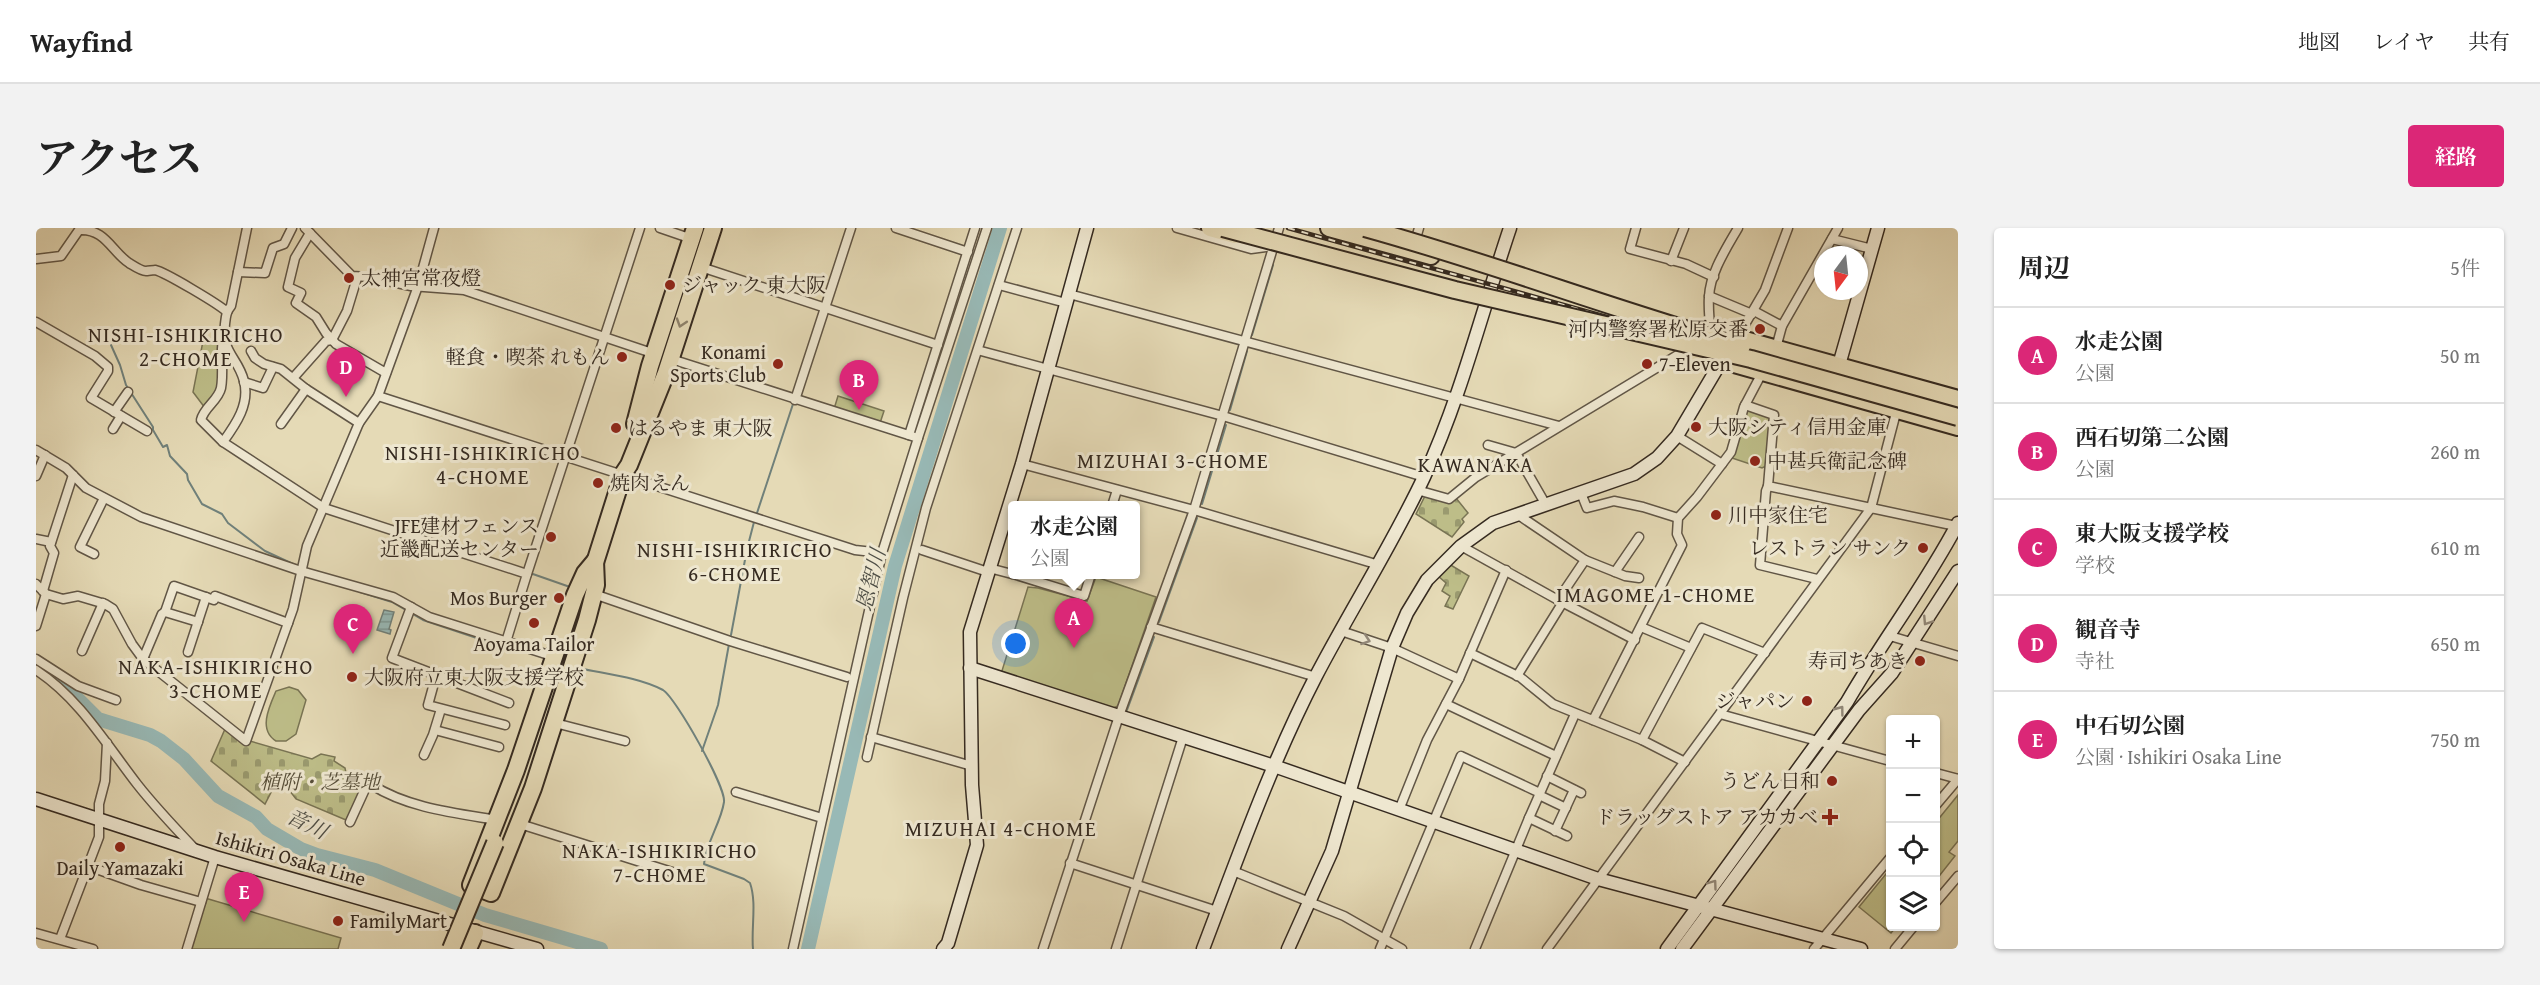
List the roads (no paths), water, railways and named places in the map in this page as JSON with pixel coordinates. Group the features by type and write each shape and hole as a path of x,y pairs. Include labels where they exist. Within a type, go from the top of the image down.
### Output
{"highway":[{"path":"459,949 524,767 578,588 595,561 623,474 622,463 662,356 701,267 713,228"},
{"path":"1210,228 1406,282 1579,321 1958,427"},
{"path":"1223,228 1455,290 1741,357 1958,417"},
{"path":"1262,228 1589,320"},
{"path":"1329,228 1958,407"},
{"path":"1365,228 1464,257 1626,312"},
{"path":"1379,228 1418,233 1498,263 1710,331 1958,399"},
{"path":"662,356 693,233"},
{"path":"451,949 535,759 577,629 597,576 595,561"},
{"path":"590,592 555,723 520,824 491,893 471,885 557,658 570,627 590,592"},
{"path":"444,949 452,926"},
{"path":"468,949 475,933"}],"street":[{"path":"247,228 231,306 227,312 223,339 221,388 217,399 202,414 201,420 223,442 324,508 527,574"},
{"path":"238,272 265,273 273,248 284,244 292,228"},
{"path":"36,584 44,593 63,599 78,596 103,603 113,609 143,659 246,741 288,623 307,546 359,423 378,396 418,286 434,228"},
{"path":"506,642 640,228"},
{"path":"660,228 693,233"},
{"path":"795,400 851,228"},
{"path":"896,228 968,252"},
{"path":"793,949 882,554 938,345 975,228"},
{"path":"913,437 987,228"},
{"path":"867,757 926,508 1017,228"},
{"path":"1010,501 1087,228"},
{"path":"1177,228 1251,249 1273,246"},
{"path":"1043,949 1119,716 1194,510 1279,228"},
{"path":"1203,949 1274,766 1316,677 1379,565 1424,477 1456,399 1510,228"},
{"path":"1636,228 1630,249 1686,264 1714,278"},
{"path":"1671,261 1684,228"},
{"path":"1710,331 1709,296 1720,260 1738,228"},
{"path":"1288,949 1332,851 1392,648 1407,613 1427,580 1461,546 1493,523 1640,471 1657,458 1677,436 1753,313 1765,290 1788,228"},
{"path":"1776,348 1782,326 1838,228"},
{"path":"1839,365 1878,228"},
{"path":"36,260 61,256 79,230 92,231 105,236 128,262 145,272 155,270 185,285 227,312"},
{"path":"386,373 336,345 316,317 296,303 301,293 288,287 295,258 311,231 352,276 357,278 369,277 418,286 464,290 913,437"},
{"path":"1832,239 1872,249"},
{"path":"701,267 938,345"},
{"path":"332,340 347,311 357,278"},
{"path":"999,285 1245,342 1559,426"},
{"path":"1709,296 1782,326"},
{"path":"36,322 95,356 108,367 108,372 91,398 147,431"},
{"path":"223,339 244,382 240,419 223,442"},
{"path":"294,377 326,341 332,340"},
{"path":"1417,489 1449,499 1476,477 1686,350"},
{"path":"251,351 255,358 294,377 306,389 359,423"},
{"path":"981,351 1223,416 1424,477"},
{"path":"244,382 263,388 273,366"},
{"path":"1593,720 1682,545 1677,534 1678,518 1731,452 1745,405 1763,371"},
{"path":"281,424 306,389"},
{"path":"112,429 128,392"},
{"path":"378,396 855,550 882,554"},
{"path":"1745,405 1774,415 1760,566 1817,579"},
{"path":"1547,949 1871,508 1897,410"},
{"path":"1677,436 1722,464"},
{"path":"1488,445 1516,453 1546,505"},
{"path":"36,450 66,468 86,488 141,518 301,571 393,597 429,617 557,658"},
{"path":"36,476 45,456"},
{"path":"1022,464 1194,510 1379,565"},
{"path":"36,626 54,553 50,546 73,475"},
{"path":"1666,949 1847,702 1865,670 1927,579 1957,524 1768,486"},
{"path":"1114,501 1117,490"},
{"path":"1581,493 1587,508 1614,501 1678,518"},
{"path":"94,554 80,547 104,498"},
{"path":"943,949 948,943 977,845 972,766 970,632 1008,509"},
{"path":"1517,514 1584,560 1639,578"},
{"path":"1615,572 1639,537"},
{"path":"36,539 51,542"},
{"path":"1461,546 1635,640"},
{"path":"922,550 989,570 1008,573"},
{"path":"1517,676 1584,560"},
{"path":"1399,810 1426,740 1460,679 1506,570"},
{"path":"1682,949 1859,710 1892,673 1958,571"},
{"path":"1029,579 1084,596 1089,579"},
{"path":"143,659 162,614 165,612 174,586 214,600 215,596 288,623"},
{"path":"590,592 847,677"},
{"path":"188,652 206,597"},
{"path":"82,651 103,603"},
{"path":"411,607 392,658 509,703"},
{"path":"165,612 198,622"},
{"path":"1151,627 1316,677"},
{"path":"1641,627 1691,648"},
{"path":"1642,740 1702,628 1764,653"},
{"path":"1341,631 1392,648 1460,679"},
{"path":"1890,636 1958,656"},
{"path":"1470,653 1533,686 1553,705 1642,740 1685,762"},
{"path":"36,659 78,686 116,700"},
{"path":"970,668 1274,766 1598,879 1711,909 1818,944 1861,949"},
{"path":"36,670 53,682 73,702 138,786 198,852"},
{"path":"436,676 428,705 505,725"},
{"path":"1446,704 1556,756"},
{"path":"424,755 435,730 441,708"},
{"path":"1475,949 1539,794 1575,714"},
{"path":"1720,714 1886,760"},
{"path":"555,723 625,741"},
{"path":"435,730 499,747"},
{"path":"871,737 972,766"},
{"path":"1116,949 1184,737"},
{"path":"60,939 99,837 99,804 105,781 107,743"},
{"path":"1380,949 1461,756 1566,808"},
{"path":"1940,774 1958,779 1940,799"},
{"path":"1547,776 1577,791 1555,831"},
{"path":"350,822 366,788 372,785 389,796 442,810 497,820"},
{"path":"736,792 822,818"},
{"name":"Ishikiri Osaka Line","path":"36,799 198,852 537,949"},
{"path":"1529,818 1567,836"},
{"path":"520,824 688,876"},
{"path":"187,949 215,857"},
{"path":"1818,944 1886,863"},
{"path":"1070,864 1217,911"},
{"path":"88,866 141,885 201,902"},
{"path":"1233,871 1344,916 1402,949"},
{"path":"1940,896 1958,876"},
{"path":"1895,949 1911,931"},
{"path":"36,933 93,949"}],"water":[{"path":"384,610 394,612 389,629 390,634 377,630"}],"waterway":[{"name":"恩智川","path":"808,949 895,566 1000,228"},
{"path":"1252,335 1273,265"},
{"path":"111,345 126,385 163,447 167,445 170,456 187,474 202,504 222,514 228,523 265,551 293,564"},
{"path":"1230,410 1247,351"},
{"path":"757,513 793,404"},
{"path":"1202,504 1226,425"},
{"path":"1159,622 1197,518"},
{"path":"731,635 754,522"},
{"path":"530,573 570,587"},
{"path":"360,592 392,602 423,620 521,653"},
{"path":"1127,710 1154,637"},
{"path":"702,751 718,705 729,644"},
{"name":"音川","path":"36,664 57,678 98,719 150,735 161,741 184,759 218,796 256,817 267,829 301,849 375,870 485,915 601,949"},
{"path":"578,668 632,679 663,690 689,725 717,779 724,802 704,864 750,883 753,899 753,949"}],"railway":[{"path":"1288,228 1958,415"}],"place":[{"name":"太神宮常夜燈","path":"349,278"},
{"name":"ジャック 東大阪","path":"670,285"},
{"name":"河内警察署松原交番","path":"1760,329"},
{"name":"軽食・喫茶 れもん","path":"622,357"},
{"name":"Konami Sports Club","path":"778,364"},
{"name":"7-Eleven","path":"1647,364"},
{"name":"観音寺","path":"346,397"},
{"name":"西石切第二公園","path":"859,410"},
{"name":"大阪シティ信用金庫","path":"1696,427"},
{"name":"はるやま 東大阪","path":"616,428"},
{"name":"中甚兵衛記念碑","path":"1755,461"},
{"name":"焼肉えん","path":"598,483"},
{"name":"川中家住宅","path":"1716,515"},
{"name":"JFE建材フェンス 近畿配送センター","path":"551,537"},
{"name":"レストラン サンク","path":"1923,548"},
{"name":"Mos Burger","path":"559,598"},
{"name":"Aoyama Tailor","path":"534,623"},
{"name":"水走公園","path":"1074,648"},
{"name":"東大阪支援学校","path":"353,654"},
{"name":"寿司ちあき","path":"1920,661"},
{"name":"大阪府立東大阪支援学校","path":"352,677"},
{"name":"ジャパン","path":"1807,701"},
{"name":"うどん日和","path":"1832,781"},
{"name":"ドラッグストア アカカベ","path":"1830,817"},
{"name":"Daily Yamazaki","path":"120,847"},
{"name":"FamilyMart","path":"338,921"},
{"name":"中石切公園","path":"244,922"}],"district":[{"name":"NISHI-ISHIKIRICHO 2-CHOME","path":"186,347"},
{"name":"MIZUHAI 3-CHOME","path":"1173,461"},
{"name":"NISHI-ISHIKIRICHO 4-CHOME","path":"483,465"},
{"name":"KAWANAKA","path":"1476,465"},
{"name":"NISHI-ISHIKIRICHO 6-CHOME","path":"735,562"},
{"name":"IMAGOME 1-CHOME","path":"1656,595"},
{"name":"NAKA-ISHIKIRICHO 3-CHOME","path":"216,679"},
{"name":"MIZUHAI 4-CHOME","path":"1001,829"},
{"name":"NAKA-ISHIKIRICHO 7-CHOME","path":"660,863"}],"park label":[{"name":"植附・芝墓地","path":"320,782"}]}
